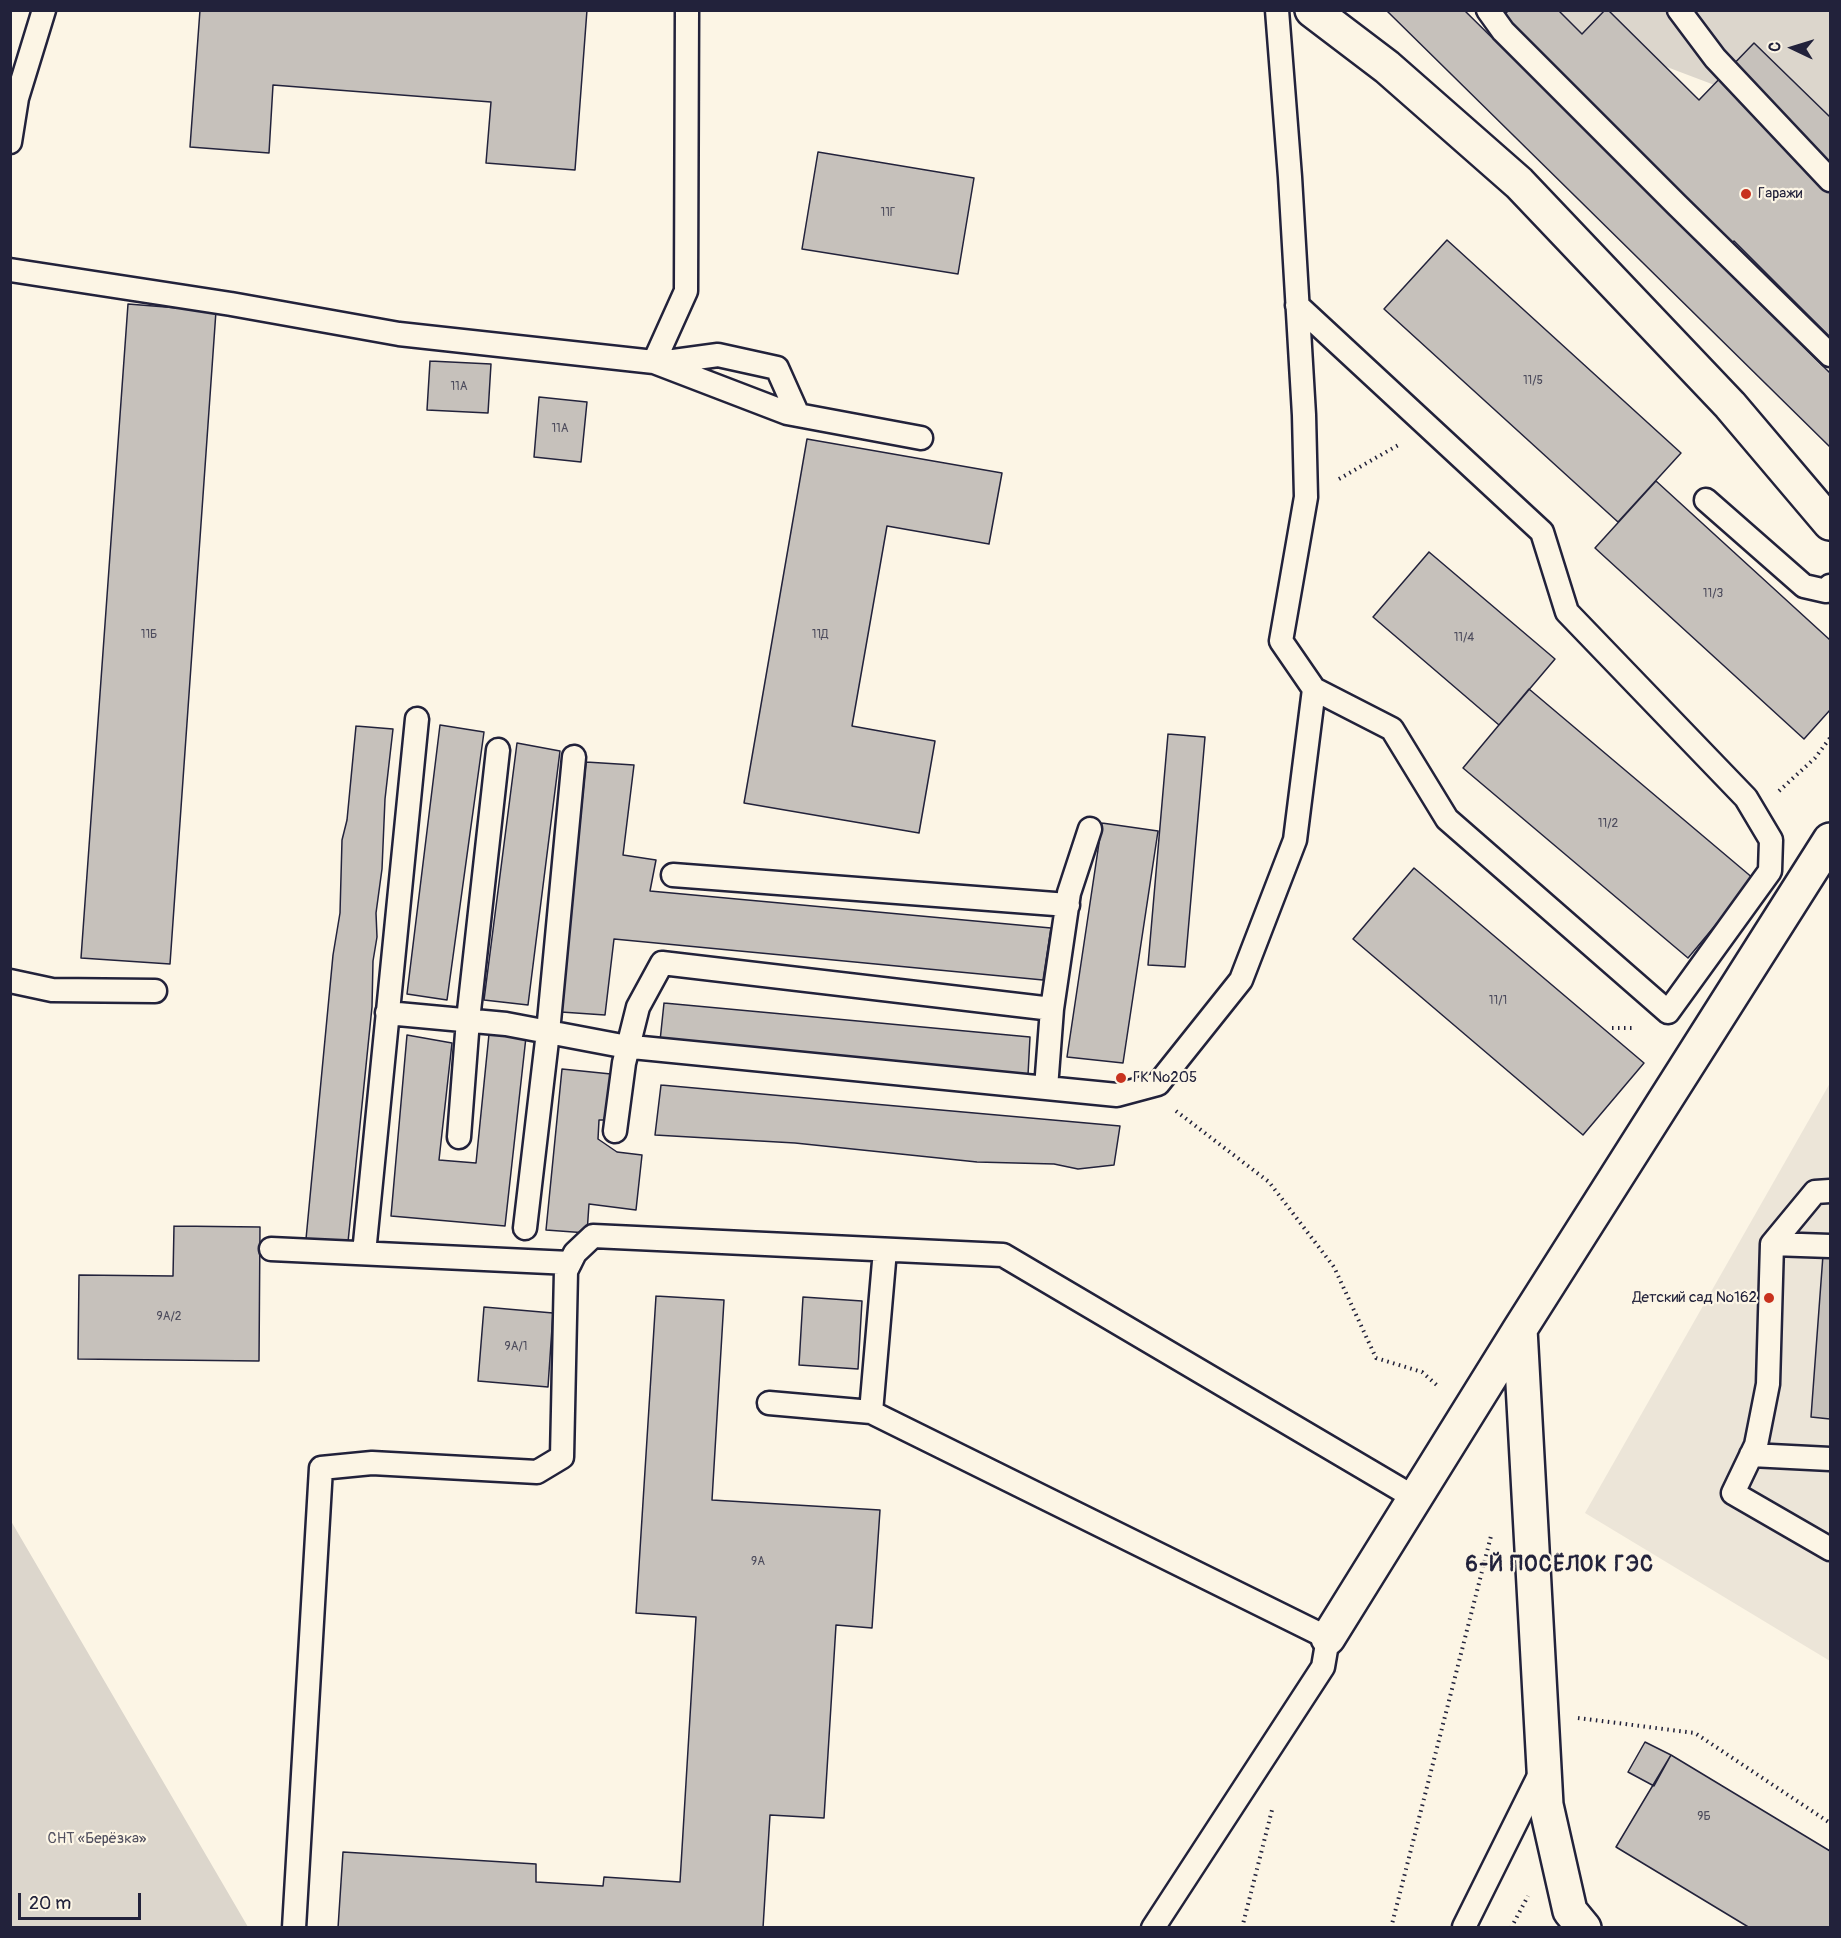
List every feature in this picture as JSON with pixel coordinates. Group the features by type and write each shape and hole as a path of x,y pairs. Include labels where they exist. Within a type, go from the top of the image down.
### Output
{"street":[{"path":"1329,15 1519,183 1731,405 1830,523"},
{"path":"1328,1638 1520,1329 1830,840"},
{"path":"1520,1329 1546,1805 1570,1911 1584,1928"}],"lane":[{"path":"10,142 17,98 44,10"},
{"path":"656,363 686,291 687,10"},
{"path":"1277,10 1304,415 1306,497 1281,641 1314,689 1392,729 1447,819 1668,1012 1770,871 1771,840 1746,798 1567,612 1542,531 1297,305"},
{"path":"1488,10 1503,31 1830,355"},
{"path":"1679,10 1715,58 1830,180"},
{"path":"10,270 231,304 399,334 656,363 718,355 777,368 798,415"},
{"path":"656,363 776,409 921,438"},
{"path":"1706,500 1804,586 1826,591 1830,586"},
{"path":"387,1013 506,1024 628,1046 1117,1095 1158,1084 1241,980 1295,840 1314,689"},
{"path":"364,1253 417,719"},
{"path":"459,1137 468,1020 498,750"},
{"path":"525,1228 548,1032 574,757"},
{"path":"1046,1088 1052,1009 1069,893 1090,829"},
{"path":"673,875 1068,905"},
{"path":"615,1131 624,1063 638,1007 662,963 1052,1009"},
{"path":"10,981 52,990 155,991"},
{"path":"1830,1191 1815,1192 1772,1244 1768,1384 1756,1445 1733,1492 1830,1549"},
{"path":"294,1928 321,1468 372,1463 537,1472 562,1457 566,1271 575,1253 593,1236 1003,1255 1415,1498"},
{"path":"1772,1244 1830,1246"},
{"path":"271,1249 570,1263"},
{"path":"871,1412 885,1250"},
{"path":"769,1403 871,1412 1328,1638 1323,1667 1153,1928"},
{"path":"1751,1455 1830,1459"},
{"path":"1464,1928 1544,1766"}],"path":[{"path":"1306,497 1429,428"},
{"path":"1755,814 1815,758 1830,738"},
{"path":"1175,1110 1269,1182 1334,1267 1376,1358 1422,1372 1463,1409 1462,1422"},
{"path":"1391,1928 1492,1533"},
{"path":"1541,1714 1695,1733 1830,1823"},
{"path":"1242,1928 1274,1803"}],"shaded area":[{"name":"Детский сад №162","path":"1830,1083 1830,1661 1585,1513"}],"green space":[{"path":"1519,11 1830,11 1830,128 1828,128"},
{"name":"СНТ «Берёзка»","path":"11,1521 248,1927 11,1927"}],"building":[{"path":"200,10 587,10 575,170 486,163 491,102 273,85 269,153 190,147"},
{"path":"1464,10 1684,227 1502,17 1509,10 1558,10 1582,34 1605,10 1608,10 1699,100 1754,43 1830,117 1830,337 1734,241 1716,260 1830,373 1830,447 1387,11"},
{"path":"818,152 974,178 958,274 802,249"},
{"path":"1447,240 1681,453 1618,522 1384,309"},
{"path":"128,304 216,311 170,964 81,958"},
{"path":"430,361 491,364 488,413 427,410"},
{"path":"539,397 587,402 581,462 534,457"},
{"path":"807,439 1002,473 989,544 887,526 852,726 935,741 919,833 744,803"},
{"path":"1656,481 1830,640 1830,710 1804,739 1595,548"},
{"path":"1429,552 1555,659 1499,725 1373,617"},
{"path":"1529,689 1754,879 1688,958 1463,768"},
{"path":"440,725 484,732 447,1000 407,994"},
{"path":"356,726 393,729 385,799 382,869 376,913 377,937 373,961 372,1007 348,1242 306,1239 333,955 340,913 342,840 347,820"},
{"path":"1168,734 1205,737 1185,967 1148,965"},
{"path":"517,743 560,751 528,1005 484,1000"},
{"path":"586,762 634,765 623,855 656,860 650,891 1051,928 1043,980 614,939 605,1015 561,1012"},
{"path":"1102,823 1158,831 1123,1063 1067,1057"},
{"path":"1414,868 1644,1063 1583,1135 1353,939"},
{"path":"664,1003 1030,1037 1028,1075 660,1041"},
{"path":"489,1034 526,1037 505,1226 391,1216 407,1035 452,1043 439,1160 476,1163"},
{"path":"562,1069 611,1074 604,1120 599,1120 598,1139 617,1152 642,1155 636,1210 589,1204 587,1233 546,1230"},
{"path":"661,1085 1120,1126 1114,1165 1078,1169 1054,1164 977,1162 795,1143 655,1135"},
{"path":"174,1226 260,1227 259,1361 78,1359 79,1275 173,1276"},
{"path":"1823,1255 1830,1255 1830,1419 1811,1417"},
{"path":"656,1296 724,1300 712,1500 880,1510 872,1628 836,1625 824,1818 770,1815 763,1928 338,1928 343,1852 536,1864 536,1882 603,1886 604,1877 680,1882 696,1617 636,1613"},
{"path":"803,1297 862,1301 858,1369 799,1365"},
{"path":"484,1307 553,1313 548,1387 478,1381"},
{"path":"1645,1742 1671,1755 1654,1786 1628,1772"},
{"path":"1671,1755 1830,1851 1830,1928 1750,1928 1616,1847"}],"place":[{"name":"Гаражи","path":"1746,194"},
{"name":"ГК №205","path":"1121,1078"},
{"name":"Детский сад №162","path":"1769,1298"}],"district":[{"name":"6-Й ПОСЁЛОК ГЭС","path":"1560,1566"}]}
